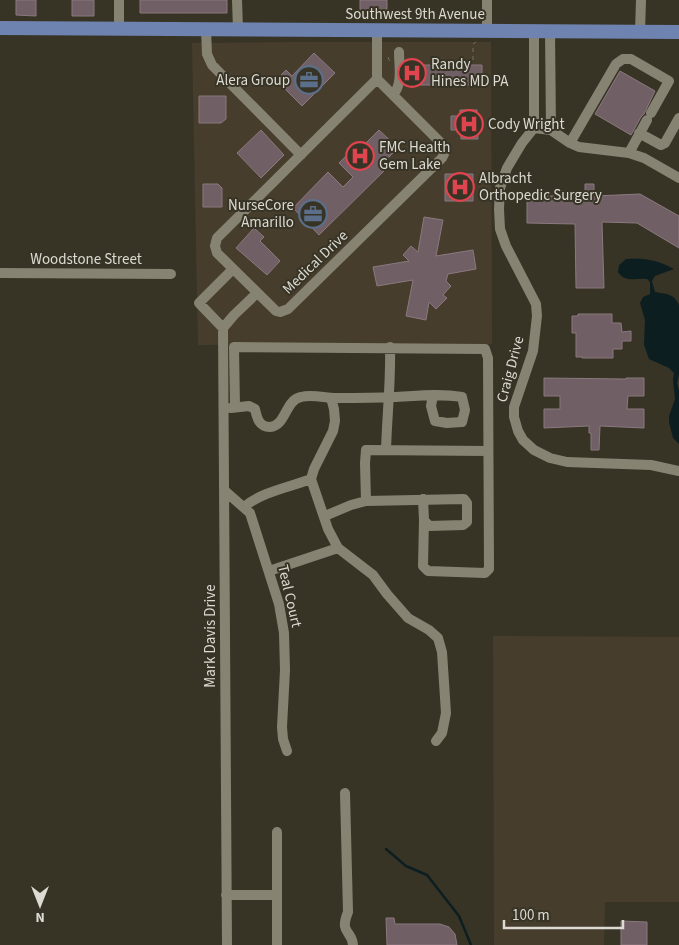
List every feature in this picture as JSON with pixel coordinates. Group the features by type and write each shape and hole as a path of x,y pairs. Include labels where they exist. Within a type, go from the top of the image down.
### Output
{"main road":[{"name":"Southwest 9th Avenue","path":"0,28 679,32"},
{"path":"646,32 679,42"}],"street":[{"path":"119,0 119,29"},
{"path":"237,0 238,29"},
{"path":"487,0 487,30"},
{"path":"641,0 646,32"},
{"path":"206,29 207,54 212,65 301,155"},
{"path":"377,30 377,79"},
{"path":"534,31 534,128 552,130 570,144 588,149 629,153 644,158 679,178"},
{"path":"550,31 552,130"},
{"path":"392,95 397,90 399,84 399,52"},
{"path":"570,144 616,64 623,59 631,59 679,87"},
{"name":"Medical Drive","path":"377,79 441,144 444,150 442,158 288,309 276,311 233,269 216,249 215,242 301,155 377,79"},
{"path":"535,79 550,79"},
{"path":"629,153 669,81"},
{"path":"639,133 661,145 665,143 679,118"},
{"name":"Craig Drive","path":"534,128 522,143 507,168 500,188 500,229 506,246 536,304 537,316 533,351 514,407 514,417 518,431 534,450 550,458 567,462 651,464 679,472"},
{"path":"233,269 199,303 223,328 257,293"},
{"name":"Woodstone Street","path":"0,273 171,274"},
{"name":"Mark Davis Drive","path":"223,328 230,409 225,491 227,945"},
{"path":"423,498 423,566 428,571 485,572 489,569 488,358 485,349 234,347 230,409 249,406 255,409 261,424 267,427 274,427 280,423 293,400 302,396 331,398 432,395"},
{"path":"386,450 388,397 391,388 390,347"},
{"path":"331,398 335,421 333,431 311,479 328,529 338,548 373,575 408,618 429,630 438,638 442,652 446,713 445,725 436,741"},
{"path":"366,501 364,464 366,450 488,451"},
{"path":"244,507 265,495 311,479"},
{"name":"Teal Court","path":"225,491 250,513 279,604 284,633 285,670 282,727 283,739 287,750"},
{"path":"325,516 366,501 423,498 464,499 467,503 467,522 463,525 429,526 424,520"},
{"path":"270,571 338,548"},
{"path":"345,793 348,912 345,920 345,931 353,941 353,945"},
{"path":"276,832 277,945"},
{"path":"226,895 277,895"}],"path":[{"path":"473,60 473,44 476,42"},
{"path":"388,57 389,62"}],"shaded area":[{"path":"491,42 492,344 198,345 192,43"},
{"path":"626,259 651,260 674,269 655,276 652,281 655,292 672,296 679,305 679,375 677,383 679,391 679,444 673,438 669,422 669,416 675,399 674,373 669,368 649,359 644,345 645,320 640,303 643,297 650,294 650,282 647,279 624,278 618,272 619,265"},
{"path":"493,636 679,637 679,902 605,902 604,945 494,945"}],"building":[{"path":"16,0 36,0 36,16 16,15"},
{"path":"72,0 94,0 94,16 72,16"},
{"path":"140,0 227,0 227,13 140,13"},
{"path":"360,0 387,0 387,10 360,10"},
{"path":"314,53 335,73 302,106 276,80 286,70 292,76"},
{"path":"406,65 482,65 482,85 412,85 412,83 406,83"},
{"path":"620,71 655,91 631,135 595,114"},
{"path":"199,96 226,96 226,119 221,123 199,123"},
{"path":"460,110 477,110 478,139 461,139 461,130 451,130 451,116 460,116"},
{"path":"261,130 284,155 261,178 237,153"},
{"path":"379,130 398,148 383,163 387,168 319,235 293,208 328,172 343,187 353,177 339,163 357,145 358,147 362,143 364,145"},
{"path":"445,174 473,174 473,201 445,201"},
{"path":"203,184 218,184 222,188 222,207 203,207"},
{"path":"585,184 594,184 594,196 640,194 679,216 679,248 637,223 602,222 604,288 576,288 575,224 527,223 527,196 585,196"},
{"path":"424,217 443,220 436,256 473,250 476,269 448,274 446,281 451,286 443,295 447,298 436,309 429,302 426,320 406,316 413,280 377,286 373,267 409,261 403,255 411,246 418,252"},
{"path":"254,228 264,237 260,241 280,261 267,275 236,248"},
{"path":"578,314 612,314 612,323 621,323 622,332 631,331 631,341 622,341 622,349 613,349 613,358 576,357 576,333 572,333 572,316 578,316"},
{"path":"544,378 644,378 644,396 628,396 627,409 644,409 644,428 600,426 599,450 591,450 589,426 544,428 544,409 560,409 560,396 544,396"},
{"path":"386,918 394,918 395,924 440,924 449,927 455,934 457,945 387,945"},
{"path":"621,921 647,922 647,945 621,945"}],"waterway":[{"path":"386,849 406,866 427,875 459,916 471,945"}],"place":[{"name":"Randy Hines MD PA","path":"412,73"},
{"name":"Alera Group","path":"309,80"},
{"name":"Cody Wright","path":"469,124"},
{"name":"FMC Health Gem Lake","path":"360,156"},
{"name":"Albracht Orthopedic Surgery","path":"460,187"},
{"name":"NurseCore Amarillo","path":"313,214"}]}
